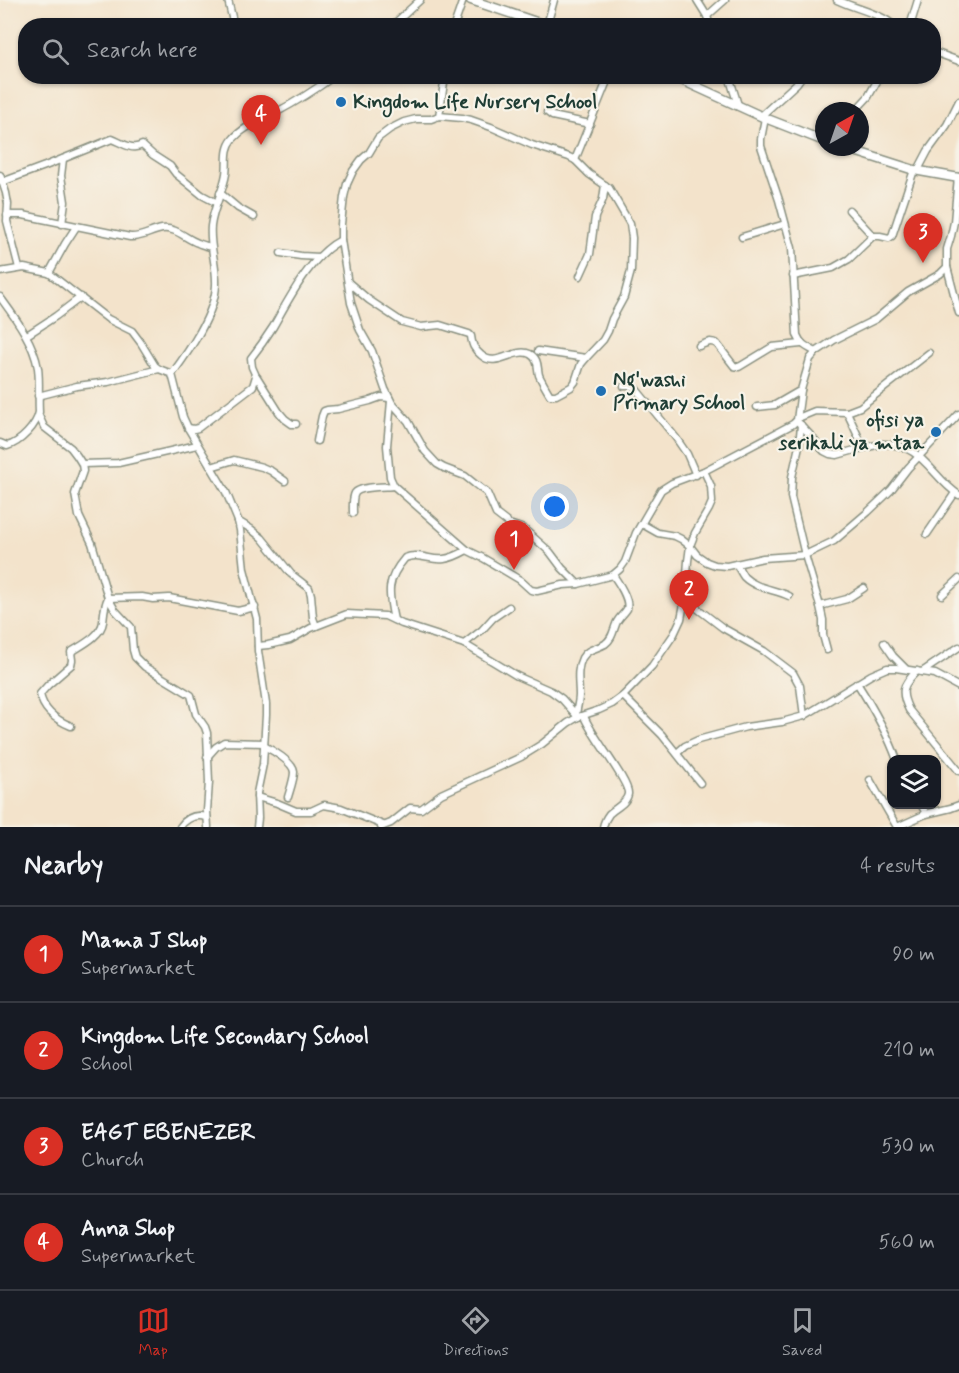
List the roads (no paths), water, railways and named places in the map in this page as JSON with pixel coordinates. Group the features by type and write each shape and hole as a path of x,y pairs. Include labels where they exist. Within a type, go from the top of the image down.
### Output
{"street":[{"path":"228,0 232,18"},
{"path":"401,18 420,0"},
{"path":"456,18 462,0"},
{"path":"471,0 526,18"},
{"path":"550,18 554,0"},
{"path":"697,0 707,16 725,0"},
{"path":"837,0 884,18"},
{"path":"912,18 918,0"},
{"path":"941,55 959,61"},
{"path":"172,374 186,356 213,302 216,285 211,228 226,176 227,150 232,140 247,127 322,84"},
{"path":"439,116 444,84"},
{"path":"575,160 606,84"},
{"path":"691,84 763,117 815,136"},
{"path":"731,84 738,105"},
{"path":"794,84 763,117 761,146 794,256 796,326 801,344"},
{"path":"863,102 875,84"},
{"path":"794,276 833,268 849,259 873,236 889,238 892,236 916,170 947,125 959,101"},
{"path":"547,112 552,116 590,124"},
{"path":"349,283 375,305 402,322 421,327 440,325 469,334 471,344 485,358 495,360 524,353 530,354 536,360 539,375 550,395 556,395 571,387 575,382 581,364 603,340 624,297 631,271 632,238 630,224 612,192 575,160 531,145 491,127 462,118 439,116 404,122 378,138 369,153 353,171 347,184 341,224 341,240 351,303 390,400 408,421 425,451 437,464 465,476 487,493 496,514 509,524 524,529 550,552 578,584"},
{"path":"19,268 9,228 6,193 1,178 63,159 109,139 129,147 142,145 202,195 217,203"},
{"path":"869,155 916,170 958,177 954,222 947,249 947,267 957,295 959,312"},
{"path":"62,224 65,202 63,159"},
{"path":"580,276 590,254 596,217 603,199 605,185"},
{"path":"220,193 238,208 254,217"},
{"path":"849,210 873,236"},
{"path":"7,215 23,215 130,237 169,229 197,243 211,247"},
{"path":"742,237 785,224"},
{"path":"49,273 76,227"},
{"path":"296,424 285,419 256,376 251,358 312,265 333,244 341,240"},
{"path":"281,253 319,257"},
{"path":"827,650 820,606 790,497 799,446 798,421 801,390 810,359 834,340 876,319 900,298 940,274 947,267"},
{"path":"0,272 19,268 49,273 115,323 132,331 155,366 172,374"},
{"path":"0,297 27,335 38,369 39,416 44,427 70,447 81,464 83,471 75,494 79,516 92,543 108,598 132,630 135,657 145,667 192,696 196,714 206,729 209,782 208,827"},
{"path":"27,335 81,297"},
{"path":"699,346 713,341 734,366 739,367 772,347 801,344 816,352"},
{"path":"538,351 586,358"},
{"path":"390,400 387,446 390,477 394,486 467,550 520,580 531,590 537,591 614,575 625,562 636,533 661,490 672,483 704,471 815,411 847,412 860,407 929,353"},
{"path":"38,396 159,369"},
{"path":"172,374 183,417 226,492 238,521 244,569 255,607 266,704 262,764 257,789 257,827"},
{"path":"188,428 198,428 238,398 253,386 256,376"},
{"path":"624,386 632,386 636,389 676,438 687,454 696,475"},
{"path":"757,407 775,405 801,390"},
{"path":"317,441 324,411 370,401 381,397 386,391"},
{"path":"381,397 390,400"},
{"path":"847,412 862,448"},
{"path":"642,524 658,533 675,536 690,546 697,555 715,565 805,555 834,541 862,518 891,490 908,468 959,414"},
{"path":"0,443 7,447 14,444 39,416"},
{"path":"798,421 817,444 830,454 837,455 889,444 905,448 920,456 957,494 927,534"},
{"path":"81,464 118,463 197,445"},
{"path":"211,467 234,460 262,467 285,481"},
{"path":"257,797 296,811 311,812 324,805 341,808 382,826 391,823 410,808 421,808 435,797 521,757 579,716 599,710 623,696 646,673 670,642 681,619 690,546 712,502 711,486 704,471"},
{"path":"353,513 357,491 394,486"},
{"path":"238,521 262,538 291,574 309,588 316,626"},
{"path":"394,620 390,602 390,582 405,558 417,555 443,560 467,550"},
{"path":"736,564 744,577 750,581 765,589 789,596"},
{"path":"579,716 580,662 584,654 610,639 616,622 627,609 627,600 614,575"},
{"path":"942,595 959,579"},
{"path":"820,606 847,599 864,588"},
{"path":"108,598 168,598 238,611 255,607"},
{"path":"71,726 55,718 45,707 40,694 70,665 71,652 92,638 102,627 108,598"},
{"path":"685,599 723,628 764,651 793,673 800,686 804,716"},
{"path":"464,644 509,607"},
{"path":"258,646 290,640 316,626 347,614 385,616 402,624 464,644 517,676 562,699 589,729 606,752 628,790 624,801 609,814 603,827"},
{"path":"884,643 905,669"},
{"path":"959,647 905,683 903,694 909,711 959,771"},
{"path":"676,753 698,740 746,727 804,716 857,683 887,668 935,674 959,687"},
{"path":"857,683 878,717 896,755"},
{"path":"623,696 662,735 700,783"},
{"path":"207,757 224,742 264,744 292,766 294,773 288,797"},
{"path":"870,780 897,827 926,814 959,804"},
{"path":"924,809 926,814"},
{"path":"180,827 193,816 207,817"}],"place":[{"name":"Kingdom Life Nursery School","path":"341,102"},
{"name":"Anna Shop","path":"261,145"},
{"name":"EAGT EBENEZER","path":"923,263"},
{"name":"Ng'washi Primary School","path":"601,391"},
{"name":"ofisi ya serikali ya mtaa","path":"936,432"},
{"name":"Mama J Shop","path":"514,570"},
{"name":"Kingdom Life Secondary School","path":"689,620"}]}
